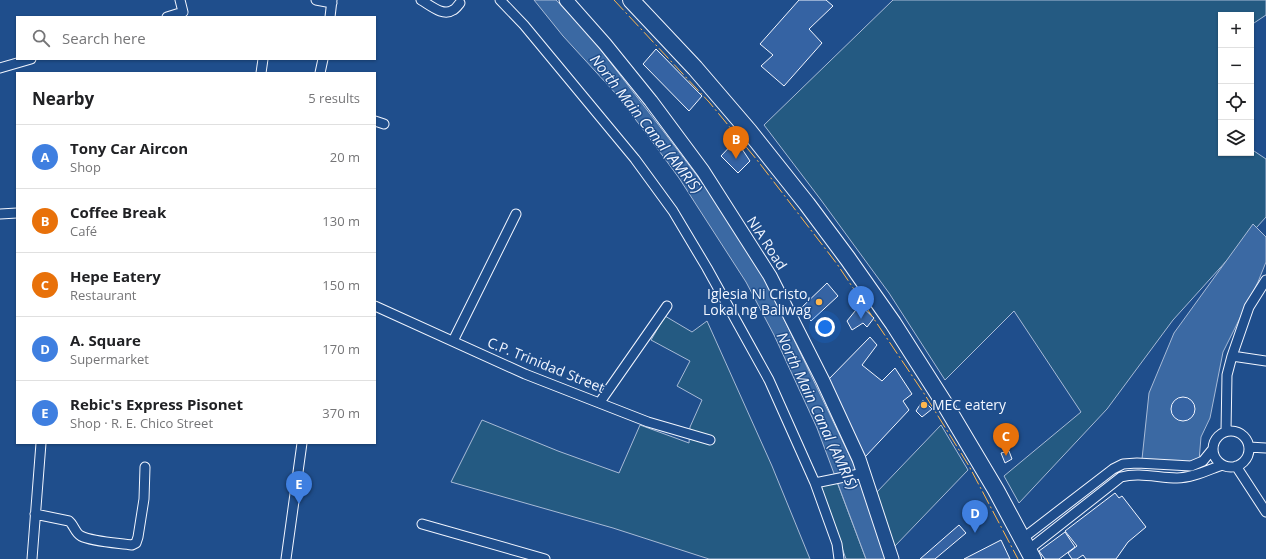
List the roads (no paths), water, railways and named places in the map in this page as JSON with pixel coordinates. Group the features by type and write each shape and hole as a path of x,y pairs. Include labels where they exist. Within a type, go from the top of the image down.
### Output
{"highway":[{"path":"631,0 695,68 749,131 808,204 848,259 893,323 946,406 996,490 1027,549"}],"street":[{"path":"170,16 183,12 180,0"},
{"path":"316,0 332,2 330,16"},
{"path":"421,0 441,12 453,10 460,3"},
{"path":"500,0 524,25 635,159 673,211 707,268 769,380 815,482 837,544 839,559"},
{"name":"NIA Road","path":"566,0 605,44 651,101 704,171 770,276 823,381 859,459 860,474 892,559"},
{"path":"0,68 28,60"},
{"path":"260,72 264,60"},
{"path":"320,72 323,60"},
{"path":"376,121 384,124"},
{"path":"0,214 16,213"},
{"path":"453,340 516,214"},
{"path":"1226,431 1227,374 1250,307 1266,280"},
{"name":"C.P. Trinidad Street","path":"376,306 453,340 525,374 648,422 710,440"},
{"path":"600,402 667,306"},
{"path":"1232,356 1266,361"},
{"path":"1232,430 1243,435 1247,439 1249,447 1248,456 1244,461 1236,466 1228,467 1217,461 1212,450 1216,437 1226,431 1232,430"},
{"path":"32,559 41,444"},
{"path":"286,559 302,444"},
{"path":"1249,447 1266,448"},
{"path":"1027,549 1113,469 1123,464 1137,463 1191,466 1203,461 1212,450"},
{"path":"1027,549 1121,477 1130,474 1178,478 1188,477 1222,465"},
{"path":"1236,466 1266,512"},
{"path":"35,514 69,521 80,535 85,537 132,544 136,543 144,499 145,467"},
{"path":"815,482 860,474"},
{"path":"422,524 535,558 546,559"}],"water":[{"name":"North Main Canal (AMRIS)","path":"534,0 556,0 590,36 710,193 762,273 854,465 885,559 866,559 817,428 774,335 746,282 679,178 657,148 617,95 563,36"},
{"path":"1253,224 1266,237 1266,262 1258,282 1223,352 1210,418 1201,437 1199,461 1186,464 1142,459 1149,393 1174,333"}],"place":[{"name":"Coffee Break","path":"736,159"},
{"name":"Iglesia Ni Cristo, Lokal ng Baliwag","path":"819,302"},
{"name":"Tony Car Aircon","path":"861,319"},
{"name":"MEC eatery","path":"924,405"},
{"name":"Hepe Eatery","path":"1006,456"},
{"name":"Rebic's Express Pisonet","path":"299,504"},
{"name":"A. Square","path":"975,533"}]}
